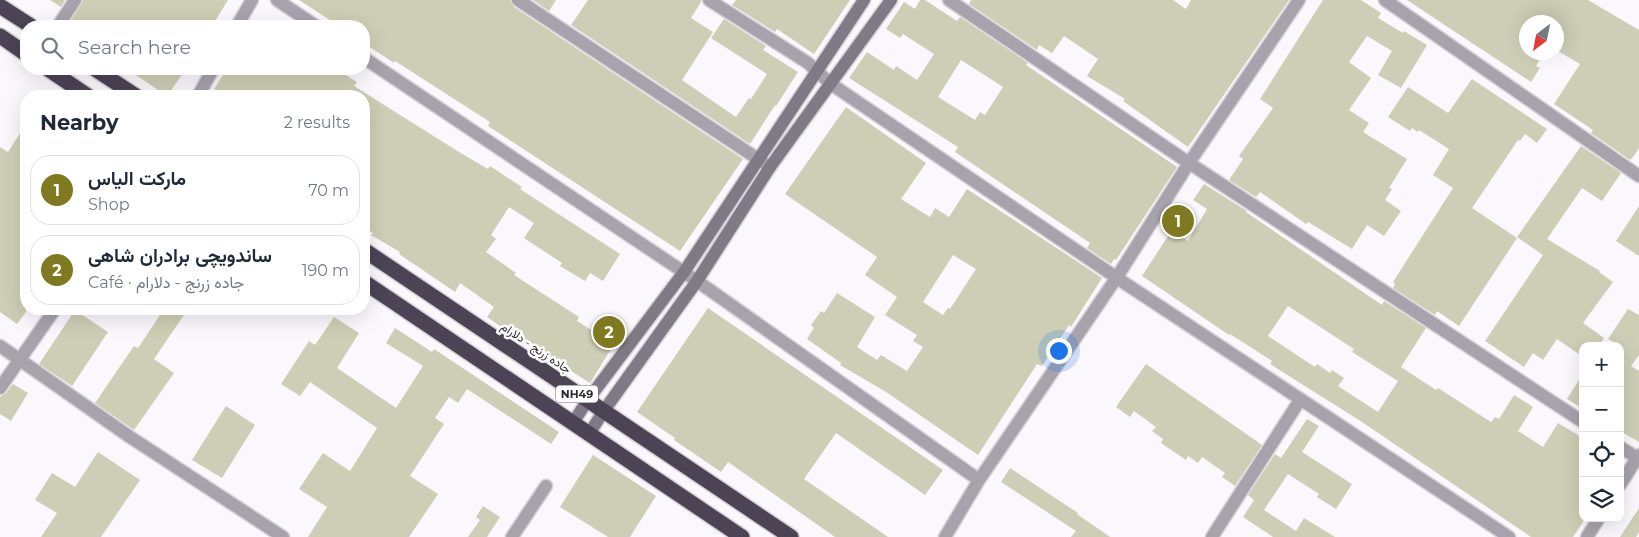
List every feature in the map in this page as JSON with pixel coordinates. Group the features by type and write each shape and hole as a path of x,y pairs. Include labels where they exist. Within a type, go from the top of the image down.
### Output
{"highway":[{"path":"0,6 22,20"},
{"path":"0,36 20,50"},
{"path":"57,75 79,90"},
{"path":"104,75 127,90"},
{"name":"جاده زرنج - دلارام","path":"370,254 791,537"},
{"name":"NH49","path":"370,286 742,537"}],"main road":[{"path":"573,423 587,401 684,272 864,0"},
{"path":"590,434 603,412 696,281 770,167 891,0"}],"street":[{"path":"62,20 75,0"},
{"path":"241,20 252,0"},
{"path":"277,0 307,20"},
{"path":"518,0 770,167"},
{"path":"709,0 808,63 831,84 1300,400 1509,537"},
{"path":"949,0 1189,163 1579,419"},
{"path":"944,537 980,480 1117,277 1189,163 1299,0"},
{"path":"1385,0 1639,176"},
{"path":"370,62 684,272 980,480"},
{"path":"201,90 210,75"},
{"path":"0,388 51,315"},
{"path":"0,346 130,437 283,537"},
{"path":"1212,537 1300,400"},
{"path":"1624,449 1638,457 1624,479"},
{"path":"512,537 546,486"},
{"path":"1588,537 1597,522"}],"building":[{"path":"50,0 65,0 61,7"},
{"path":"83,0 228,0 216,20 71,20"},
{"path":"299,0 510,0 514,7 743,159 680,251 488,126 490,122 370,47 370,20 330,20"},
{"path":"533,0 556,0 549,11"},
{"path":"588,0 701,0 691,18 713,32 682,80 736,117 749,98 751,99 767,74 711,38 724,19 766,46 763,50 798,72 750,144 571,25"},
{"path":"736,0 850,0 814,54 777,29 775,32 732,5"},
{"path":"920,0 925,0 957,21 960,17 1028,63 1026,65 1177,167 1116,260 1114,259 1111,264 1087,248 1090,243 955,152 958,147 849,78 867,52 894,70 896,66 917,80 934,54 903,34 900,38 886,29 904,2 915,9","holes":["961,60 1003,87 985,115 980,112 975,120 938,97"]},
{"path":"971,0 1173,0 1186,9 1191,0 1289,0 1188,147 1123,101 1125,99 1087,76 1098,59 1079,46 1064,36 1052,53 1039,45 1037,50 969,4"},
{"path":"1323,0 1361,0 1381,13 1378,18 1427,45 1401,88 1378,75 1392,51 1367,36 1349,62 1371,78 1349,110 1369,123 1363,132 1407,159 1389,188 1392,189 1385,200 1401,211 1384,236 1367,225 1352,249 1308,222 1306,224 1260,192 1256,197 1229,180 1243,159 1239,156 1273,108 1260,99"},
{"path":"1407,0 1588,0 1639,30 1639,148 1634,156 1630,160 1591,133 1593,130 1554,104 1580,64 1564,55 1564,15 1519,15 1519,60 1539,60 1536,66 1540,68 1531,82"},
{"path":"136,75 182,75 171,90 158,90"},
{"path":"223,75 346,75 357,82 354,86 360,90 216,90 214,89"},
{"path":"1472,79 1547,129 1537,143 1525,134 1520,141 1518,140 1472,208 1517,238 1459,326 1437,311 1435,315 1393,288 1395,284 1393,282 1453,188 1433,175 1449,149 1419,130 1418,132 1412,128 1410,131 1388,117 1408,87 1448,113"},
{"path":"370,96 488,169 490,166 522,187 520,189 620,254 603,281 590,273 585,281 560,266 562,263 524,238 534,223 509,207 491,235 496,239 486,252 516,273 514,275 579,317 577,321 614,344 590,383 557,362 558,360 515,333 513,335 487,317 494,307 460,283 455,292 399,254 400,252 371,235 373,233 370,231"},
{"path":"846,107 926,163 901,199 930,217 935,208 949,217 967,189 1102,278 1071,327 1069,325 1042,366 1037,364 978,455 886,392 840,365 841,363 807,339 814,328 811,325 821,311 824,313 837,293 875,317 857,347 877,360 881,355 907,371 923,347 913,341 917,335 885,315 897,297 865,275 877,257 785,194","holes":["953,255 976,269 950,309 948,308 943,315 923,302"]},
{"path":"20,133 20,315 24,315 17,324 0,312 0,147 8,152"},
{"path":"1581,146 1621,173 1602,201 1582,188 1547,239 1600,271 1613,282 1583,323 1604,338 1602,342 1579,342 1579,354 1557,339 1543,360 1533,353 1524,367 1485,341 1543,255 1517,237"},
{"path":"1204,184 1247,211 1382,305 1384,301 1426,328 1401,367 1436,390 1438,388 1491,422 1495,417 1499,419 1514,395 1533,407 1518,431 1543,447 1558,423 1579,436 1579,522 1583,522 1573,537 1531,537 1362,422 1270,364 1272,361 1229,335 1142,276 1172,230 1188,241 1207,209 1193,200","holes":["1288,306 1354,349 1352,352 1398,381 1378,412 1338,386 1344,378 1332,370 1330,373 1317,364 1315,367 1268,336"]},
{"path":"1639,206 1639,256 1616,241"},
{"path":"708,308 943,470 925,495 836,433 804,479 888,537 835,537 728,462 721,472 637,412"},
{"path":"1628,309 1639,315 1639,355 1631,366 1639,371 1639,442 1624,433 1624,342 1613,342 1608,339"},
{"path":"72,315 82,315 108,332 72,386 39,364"},
{"path":"160,315 184,315 154,359 174,373 134,430 95,403 134,346 138,348"},
{"path":"334,317 359,333 337,368 396,408 423,366 386,343 395,328 432,352 434,349 559,432 551,444 467,389 458,403 449,397 435,418 444,424 410,476 438,494 409,537 308,537 327,507 299,489 323,453 350,471 377,428 310,382 300,396 281,384 309,341 315,345"},
{"path":"1146,364 1262,445 1235,486 1222,477 1225,473 1202,457 1198,463 1188,456 1186,460 1161,443 1163,439 1152,431 1156,427 1134,411 1130,417 1116,407"},
{"path":"1579,380 1579,406 1567,399"},
{"path":"13,384 28,393 11,421 0,414 0,397"},
{"path":"226,406 255,425 222,478 192,460"},
{"path":"1307,419 1319,426 1302,452 1352,484 1336,509 1317,497 1319,494 1288,474 1264,510 1296,531 1304,518 1335,537 1273,537 1243,517 1254,500 1248,495 1275,454 1281,458"},
{"path":"98,452 140,480 101,537 41,537 57,513 35,500 52,473 75,487"},
{"path":"593,455 656,496 630,537 608,537 560,507"},
{"path":"1010,468 1078,513 1110,537 1071,537 1076,531 1001,482"},
{"path":"483,506 500,517 487,537 468,537 480,520 476,517"},
{"path":"1639,508 1639,532 1636,537 1620,537"}],"place":[{"name":"مارکت الیاس","path":"1178,221"},
{"name":"ساندویچی برادران شاهی","path":"609,332"}]}
